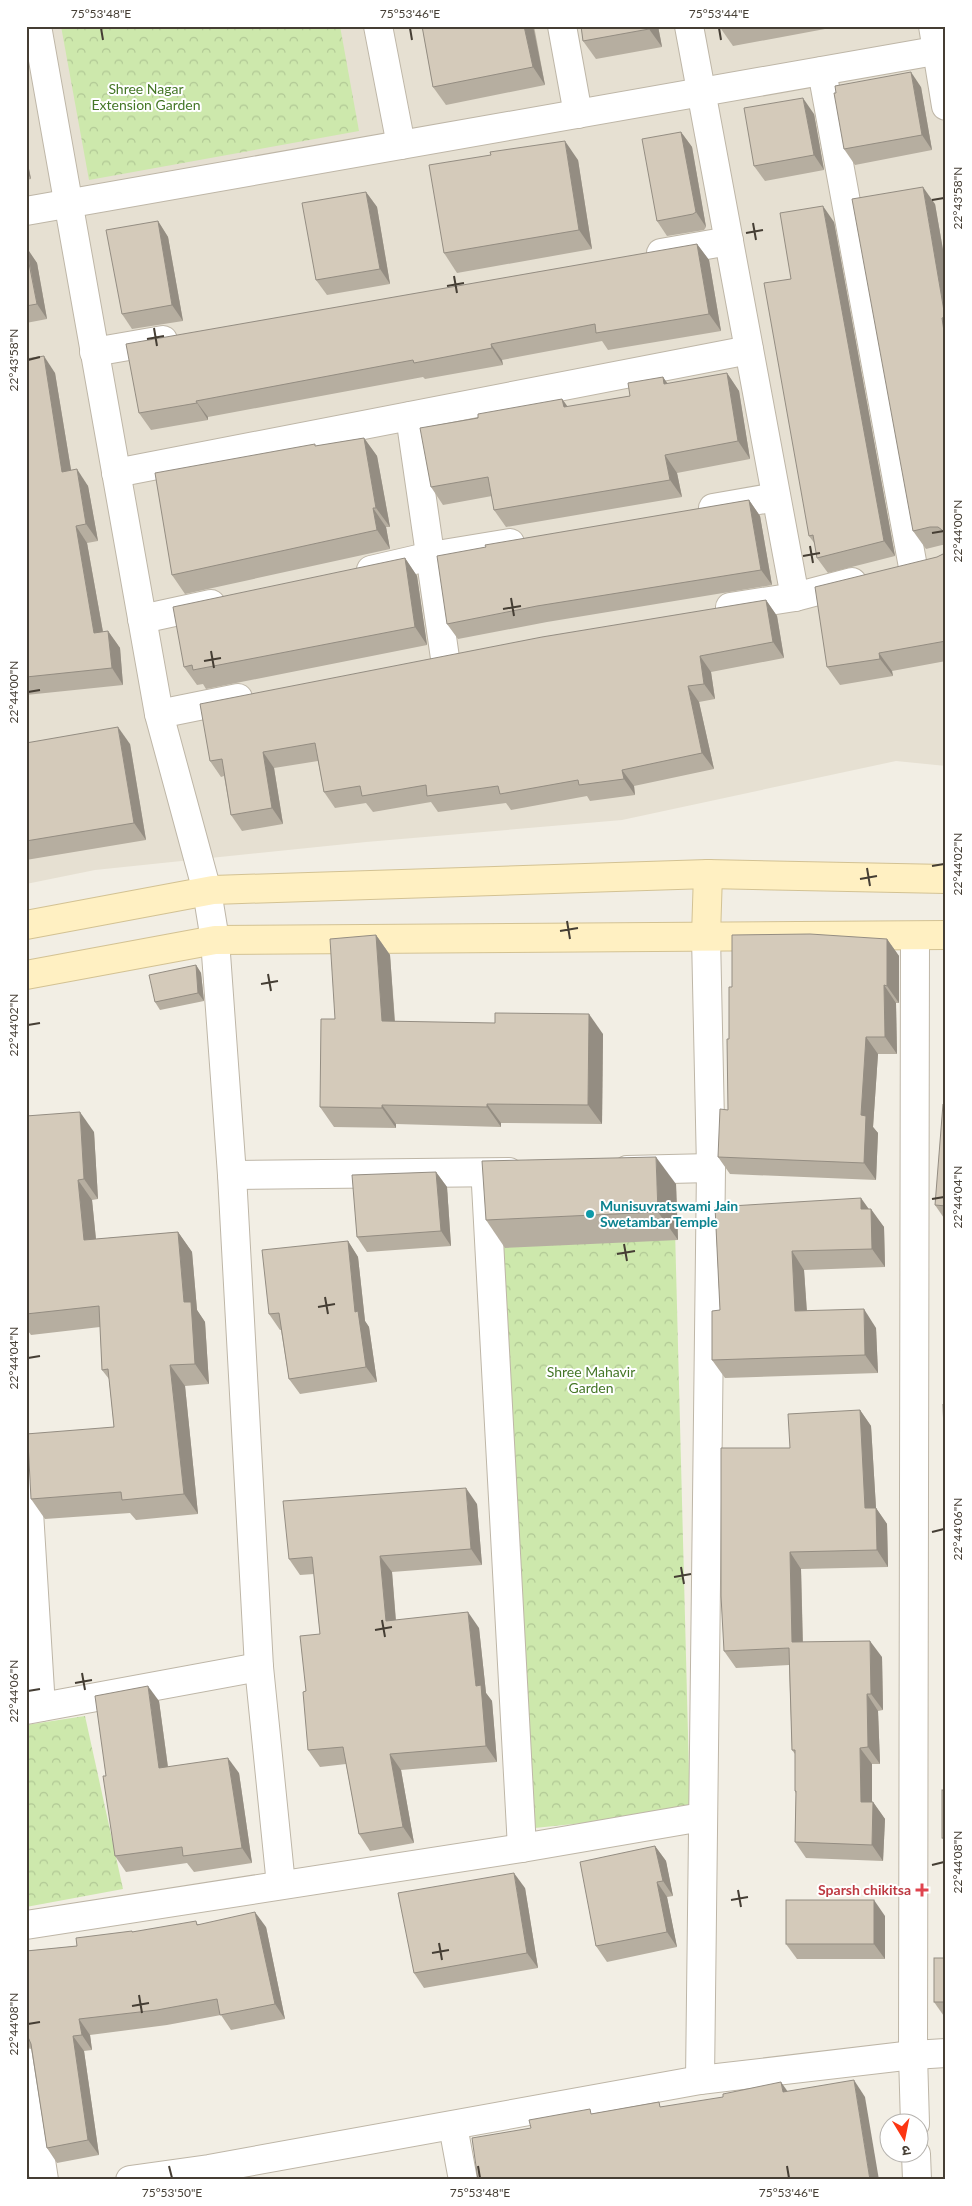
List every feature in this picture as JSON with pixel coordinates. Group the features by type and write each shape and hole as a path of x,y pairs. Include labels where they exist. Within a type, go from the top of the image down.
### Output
{"main road":[{"path":"706,936 708,874"},
{"path":"26,925 73,914 207,891 708,874 946,879"},
{"path":"26,975 215,940 946,935"}],"street":[{"path":"38,26 159,714 207,891 215,940 232,1175 259,1667 281,1886"},
{"path":"378,26 401,145"},
{"path":"562,26 578,114"},
{"path":"689,26 795,596"},
{"path":"26,211 822,71 939,42 946,106"},
{"path":"707,611 795,596 925,564 822,71"},
{"path":"641,256 729,241"},
{"path":"94,352 192,335"},
{"path":"116,473 749,350"},
{"path":"410,416 445,658"},
{"path":"687,513 776,498"},
{"path":"344,575 431,556 539,538"},
{"path":"142,619 238,598"},
{"path":"416,663 474,652"},
{"path":"159,714 264,693"},
{"path":"700,2080 710,1168 706,936"},
{"path":"915,936 913,2055 915,2114"},
{"path":"603,1170 710,1168"},
{"path":"485,1172 522,1848"},
{"path":"232,1175 534,1172"},
{"path":"26,1463 34,1709 259,1667"},
{"path":"26,1926 522,1848 702,1817"},
{"path":"130,2180 210,2174 700,2080 913,2055 946,2053"},
{"path":"26,2062 44,2180"},
{"path":"453,2126 464,2180"},
{"path":"916,2164 917,2180"}],"shaded area":[{"path":"26,26 946,26 946,766 896,761 622,820 366,842 95,870 26,884"}],"green space":[{"name":"Shree Nagar Extension Garden","path":"61,26 340,26 359,131 89,180"},
{"name":"Shree Mahavir Garden","path":"675,1229 690,1812 525,1829 499,1234"},
{"path":"85,1716 123,1889 26,1907 26,1725"}],"building":[{"path":"422,26 524,26 533,67 433,87"},
{"path":"581,26 649,26 649,29 583,41"},
{"path":"911,72 922,135 844,149 834,93 836,93 835,86"},
{"path":"803,98 814,155 754,166 744,108"},
{"path":"681,132 696,212 657,221 642,139"},
{"path":"565,141 579,230 444,253 429,165 491,155 490,152"},
{"path":"923,187 945,317 942,318 946,345 946,533 938,527 913,531 852,199"},
{"path":"366,192 380,269 316,280 302,203"},
{"path":"823,206 884,541 817,558 813,535 809,536 764,283 791,279 780,213"},
{"path":"158,221 172,305 122,314 106,230"},
{"path":"697,244 709,314 596,333 595,324 491,344 492,348 414,363 413,360 139,413 126,344"},
{"path":"26,248 37,304 26,306"},
{"path":"44,356 62,472 77,469 86,524 76,526 94,633 108,631 112,668 26,677 26,359"},
{"path":"727,373 738,441 665,455 670,480 494,510 488,477 431,487 420,428 478,418 478,414 562,399 564,407 630,396 628,383 663,377 664,384"},
{"path":"364,438 376,508 373,508 377,530 172,575 155,473 315,444 315,446"},
{"path":"749,500 761,570 537,606 447,624 437,556 486,547 485,545"},
{"path":"946,551 946,641 879,653 880,659 827,667 815,587 937,557"},
{"path":"405,558 415,627 193,670 192,665 184,667 173,607"},
{"path":"766,600 773,642 700,656 704,684 688,686 702,753 622,770 624,779 579,785 578,780 500,794 498,786 427,796 426,785 362,796 360,786 324,792 315,743 263,752 272,808 231,815 222,759 210,761 200,704 542,637"},
{"path":"118,727 134,823 26,841 26,743"},
{"path":"810,934 887,939 887,986 884,985 885,1037 866,1037 861,1115 866,1116 864,1163 718,1157 720,1109 728,1110 727,1039 729,1039 729,987 732,987 732,935"},
{"path":"376,935 382,1021 495,1023 495,1013 589,1014 588,1105 487,1104 487,1107 382,1105 382,1108 320,1107 321,1019 335,1019 330,939"},
{"path":"196,965 198,993 155,1002 149,975"},
{"path":"943,1104 946,1104 946,1206 935,1205"},
{"path":"80,1112 84,1179 78,1180 84,1240 178,1232 184,1302 191,1302 195,1364 170,1365 184,1494 122,1500 121,1492 31,1499 26,1434 114,1427 108,1369 102,1370 99,1306 26,1314 26,1116"},
{"path":"656,1157 658,1212 486,1220 482,1161"},
{"path":"436,1172 441,1231 357,1237 352,1175"},
{"path":"861,1198 861,1209 871,1209 872,1249 792,1251 795,1311 864,1309 865,1355 712,1360 712,1311 720,1310 715,1207"},
{"path":"348,1241 355,1312 358,1311 366,1367 289,1379 279,1313 269,1314 262,1250"},
{"path":"943,1404 946,1404 946,1488"},
{"path":"860,1410 865,1508 876,1508 877,1550 790,1552 792,1642 870,1641 871,1694 867,1694 868,1747 860,1748 861,1802 873,1802 872,1845 795,1842 795,1750 792,1750 789,1648 724,1651 721,1596 721,1448 790,1448 788,1414"},
{"path":"466,1488 471,1549 380,1556 386,1621 468,1612 476,1686 481,1685 486,1746 390,1754 403,1827 359,1834 343,1747 308,1750 303,1692 306,1691 300,1636 320,1634 312,1557 289,1559 283,1501"},
{"path":"148,1686 159,1768 228,1758 242,1848 183,1856 182,1847 115,1856 103,1776 106,1776 95,1696"},
{"path":"942,1790 946,1790 946,1838 942,1838"},
{"path":"655,1846 663,1881 657,1882 667,1932 596,1946 580,1862"},
{"path":"514,1873 527,1953 414,1973 398,1893"},
{"path":"786,1900 874,1900 874,1944 786,1944"},
{"path":"255,1912 275,2004 220,2015 217,1999 157,2010 79,2019 82,2035 73,2036 88,2140 47,2148 31,2044 26,2036 26,1951 77,1946 76,1938 132,1932 196,1921 197,1925"},
{"path":"934,1958 946,1958 946,2002 934,2002"},
{"path":"854,2080 870,2180 478,2180 472,2138 531,2128 529,2120 590,2109 591,2114 659,2102 660,2107 723,2097 723,2094 781,2082 783,2092"}],"place":[{"name":"Munisuvratswami Jain Swetambar Temple","path":"590,1214"},
{"name":"Sparsh chikitsa","path":"922,1890"}]}
